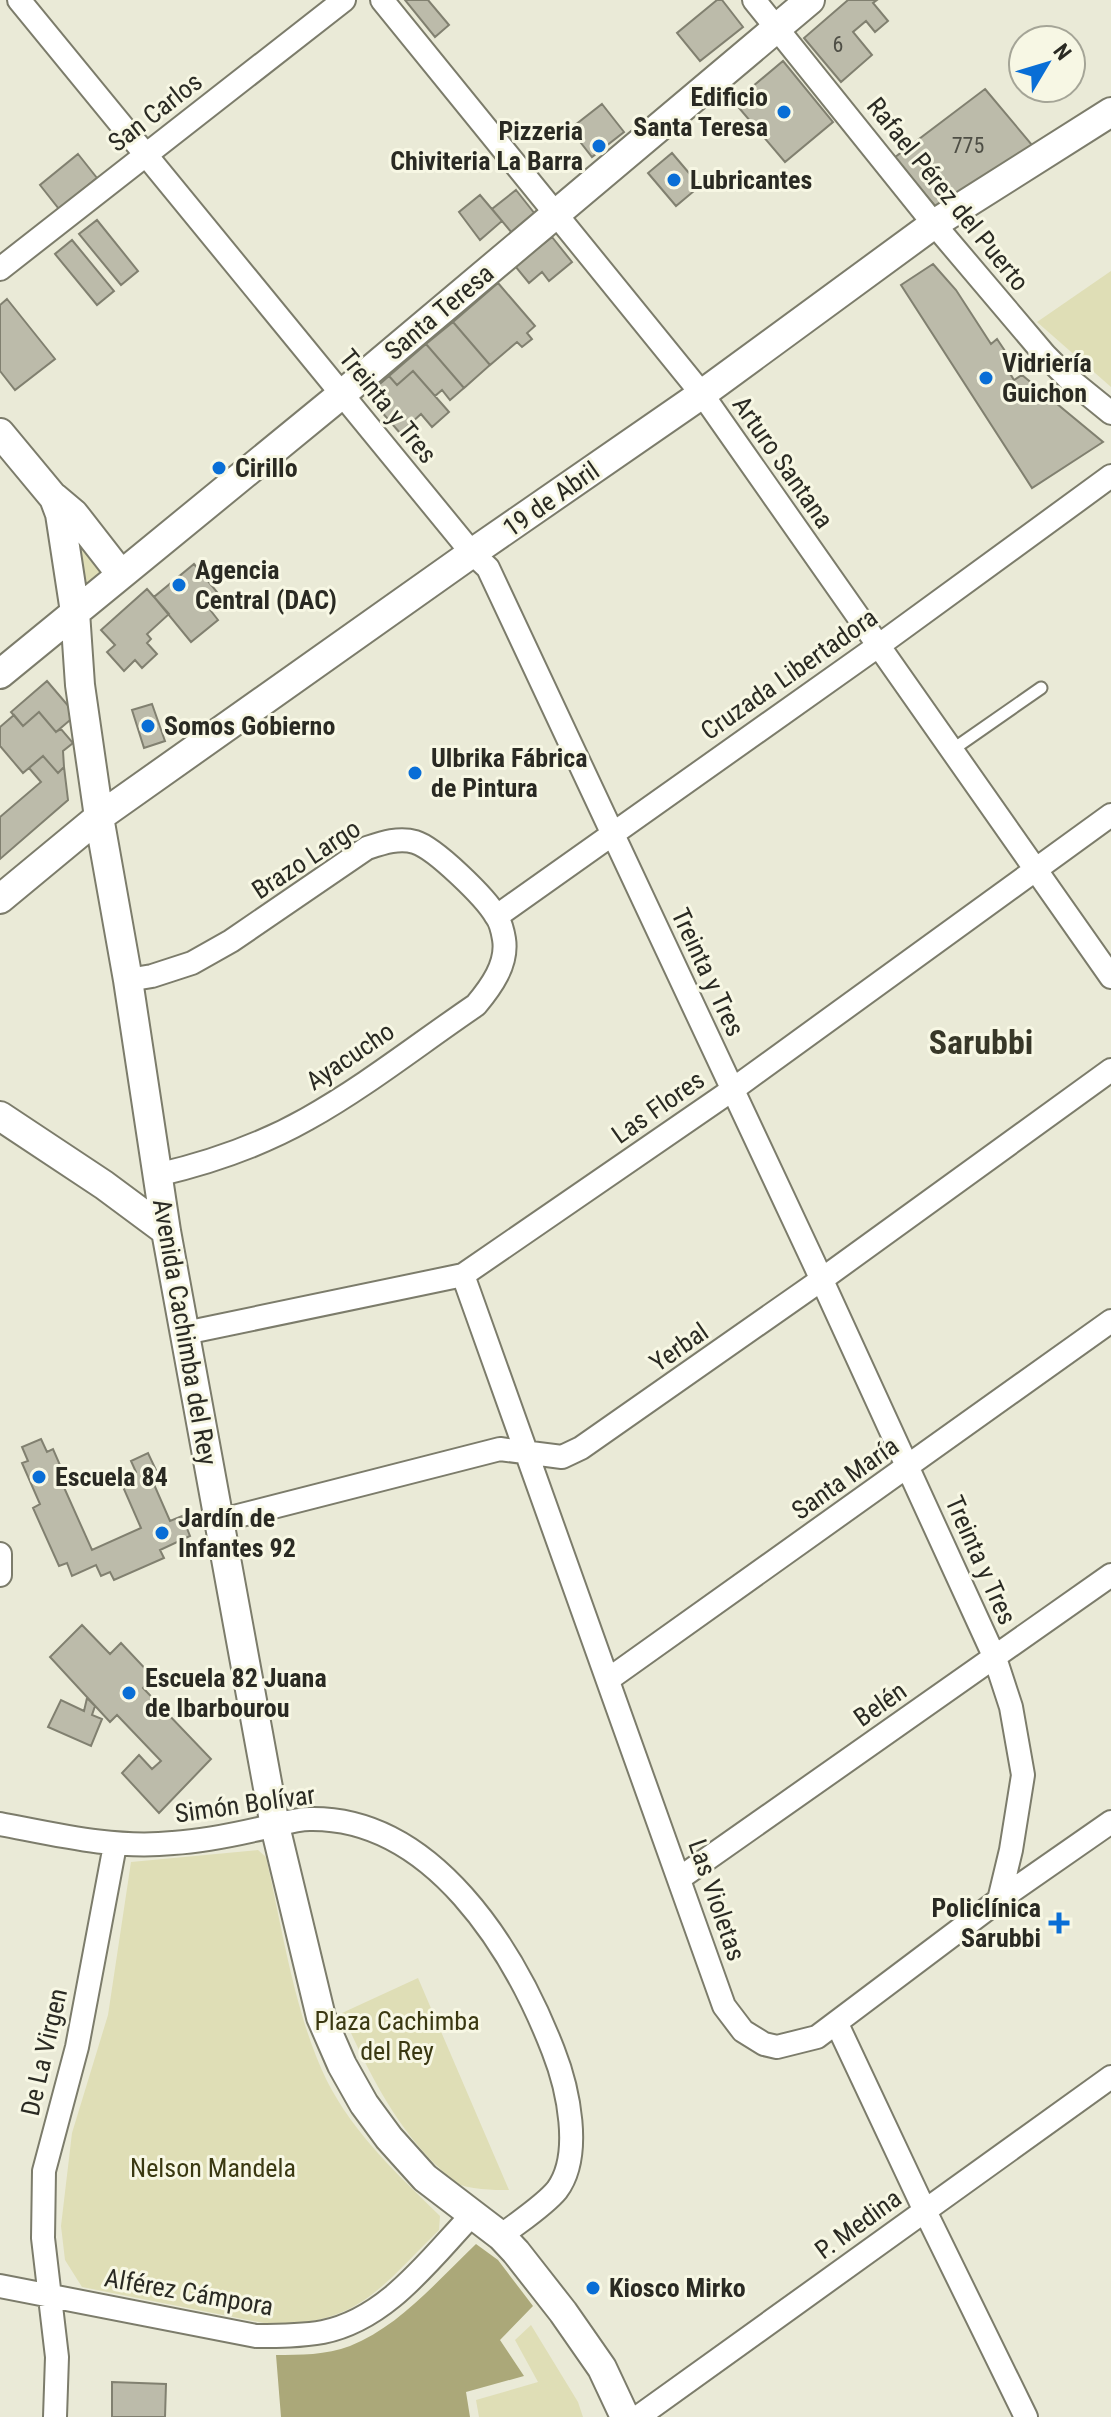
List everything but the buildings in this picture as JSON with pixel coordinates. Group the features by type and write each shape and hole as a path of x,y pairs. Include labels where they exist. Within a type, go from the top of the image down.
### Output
{"street":[{"name":"Treinta y Tres","path":"19,0 472,553 488,568 909,1467 995,1658 1011,1707 1023,1775 999,1900"},
{"name":"San Carlos","path":"0,269 344,0"},
{"name":"Arturo Santana","path":"382,0 702,394 1111,977"},
{"name":"Rafael Pérez del Puerto","path":"754,0 934,224 1045,355 1111,413"},
{"name":"Santa Teresa","path":"8,667 342,394 810,0"},
{"name":"19 de Abril","path":"0,899 99,817 702,394 934,224 1111,112"},
{"path":"0,433 48,491 74,514 120,573"},
{"name":"Cruzada Libertadora","path":"497,916 878,646 1111,476"},
{"name":"Avenida Cachimba del Rey","path":"48,491 48,509 70,615 99,817 128,980 166,1231 275,1826 321,2017 342,2065 364,2104 389,2138 425,2178 501,2236 563,2312 602,2368 625,2417"},
{"path":"8,667 33,656 49,656 68,667 80,685"},
{"name":"Las Flores","path":"185,1333 463,1275 732,1090 1111,815"},
{"name":"Brazo Largo","path":"128,980 192,963 231,941 367,848 387,841 414,841 440,855 497,916"},
{"name":"Ayacucho","path":"156,1165 184,1169 263,1141 308,1118 476,1005 491,988 501,964 504,941 497,916"},
{"name":"Yerbal","path":"218,1521 500,1449 562,1457 581,1448 821,1280 1111,1070"},
{"path":"0,1116 104,1185 166,1231"},
{"path":"104,1185 156,1165"},
{"name":"Las Violetas","path":"463,1275 724,2006 743,2031 764,2044 777,2047 817,2037 837,2024"},
{"name":"Santa María","path":"609,1679 1111,1321"},
{"path":"0,1554 0,1575"},
{"name":"Belén","path":"680,1878 1111,1575"},
{"name":"Simón Bolívar","path":"0,1824 115,1845 172,1844 225,1837 308,1819 346,1822 377,1831 407,1847 442,1874 471,1905 530,1994 558,2064 571,2136 571,2160 557,2190 501,2236"},
{"path":"1026,2417 837,2024 999,1900 1111,1822"},
{"name":"De La Virgen","path":"55,2417 57,2357 43,2238 44,2171 77,2047 115,1845"},
{"name":"P. Medina","path":"638,2417 1111,2077"},
{"name":"Alférez Cámpora","path":"0,2286 256,2336 296,2336 326,2331 357,2320 384,2303 420,2272 471,2216"}],"lane":[{"path":"952,750 1041,688"}],"green space":[{"path":"1111,271 1111,387 1037,322"},
{"path":"64,517 107,570 77,594"},
{"name":"Nelson Mandela","path":"258,1850 266,1857 298,2000 327,2081 364,2136 440,2216 439,2230 382,2287 344,2311 322,2319 295,2323 264,2323 82,2287 65,2260 61,2226 72,2133 108,2015 131,1862"},
{"name":"Plaza Cachimba del Rey","path":"418,1978 509,2190 460,2185 436,2165 394,2113 371,2074 342,2013"},
{"path":"531,2325 578,2402 583,2417 479,2417 476,2400 538,2382 515,2340"}],"shaded area":[{"path":"476,2244 498,2260 533,2306 500,2340 524,2376 466,2392 470,2417 281,2417 276,2355 332,2351 368,2337 418,2301"}],"place":[{"name":"Edificio Santa Teresa","path":"784,112"},
{"name":"Pizzeria Chiviteria La Barra","path":"599,146"},
{"name":"Lubricantes","path":"674,180"},
{"name":"Vidriería Guichon","path":"986,378"},
{"name":"Cirillo","path":"219,468"},
{"name":"Agencia Central (DAC)","path":"179,585"},
{"name":"Somos Gobierno","path":"148,726"},
{"name":"Ulbrika Fábrica de Pintura","path":"415,773"},
{"name":"Escuela 84","path":"39,1477"},
{"name":"Jardín de Infantes 92","path":"162,1533"},
{"name":"Escuela 82 Juana de Ibarbourou","path":"129,1693"},
{"name":"Policlínica Sarubbi","path":"1059,1923"},
{"name":"Kiosco Mirko","path":"593,2288"}],"district":[{"name":"Sarubbi","path":"981,1042"}]}
